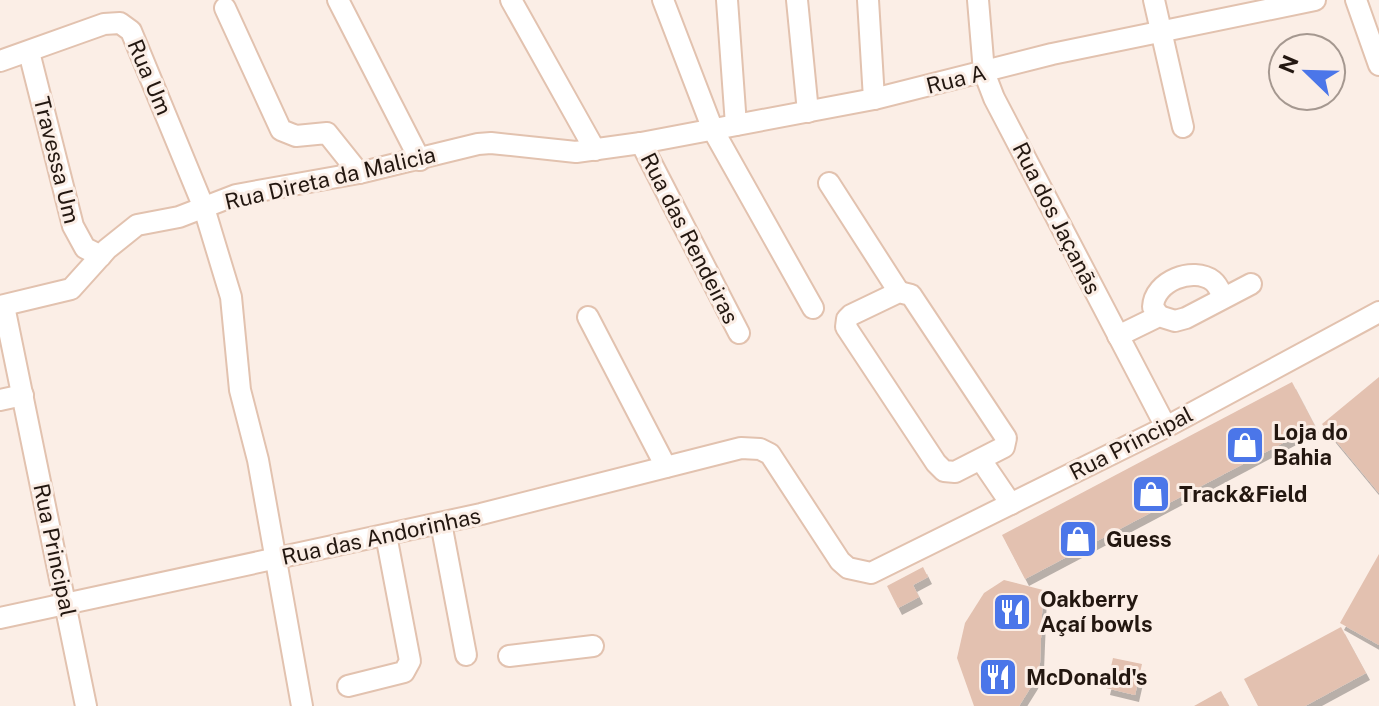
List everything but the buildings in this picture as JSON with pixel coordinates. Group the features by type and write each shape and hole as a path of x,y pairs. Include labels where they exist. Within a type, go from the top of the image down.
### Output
{"street":[{"path":"338,0 420,160"},
{"path":"511,0 595,150"},
{"path":"663,0 713,130 813,308"},
{"path":"727,0 736,125"},
{"path":"797,0 808,112"},
{"path":"868,0 874,99"},
{"name":"Rua dos Jaçanãs","path":"978,0 984,72 994,98 1166,427"},
{"path":"1154,0 1183,127"},
{"name":"Rua A","path":"595,150 874,99 1161,30 1315,0"},
{"path":"1356,0 1379,65"},
{"path":"225,8 281,130 296,136 327,133 359,173"},
{"name":"Rua Um","path":"0,61 104,24 127,26 140,50 204,208"},
{"name":"Travessa Um","path":"29,52 73,226 85,248 101,256"},
{"name":"Rua Direta da Malicia","path":"2,306 71,289 116,240 137,225 179,217 236,195 359,173 491,143 576,152 595,150"},
{"name":"Rua das Rendeiras","path":"641,143 739,333"},
{"path":"829,183 1004,433 1004,447 949,473 936,463 846,327 851,315 905,293"},
{"path":"204,208 231,297 240,390 258,460 302,706"},
{"path":"1223,297 1216,284 1201,275 1182,277 1157,292 1153,307 1159,316 1175,321 1251,284"},
{"name":"Rua Principal","path":"2,306 86,706"},
{"name":"Rua Principal","path":"881,570 1166,427 1379,312"},
{"path":"1118,336 1159,316"},
{"path":"588,317 666,467"},
{"path":"0,400 23,395"},
{"name":"Rua das Andorinhas","path":"0,618 441,523 741,448 760,449 770,454 840,561 859,572 881,570"},
{"path":"981,460 1011,504"},
{"path":"441,523 466,655"},
{"path":"348,686 404,672 410,661 386,535"},
{"path":"509,656 593,646"}],"place":[{"name":"Loja do Bahia","path":"1245,445"},
{"name":"Track&Field","path":"1151,494"},
{"name":"Guess","path":"1078,539"},
{"name":"Oakberry Açaí bowls","path":"1012,612"},
{"name":"McDonald's","path":"998,677"}]}
